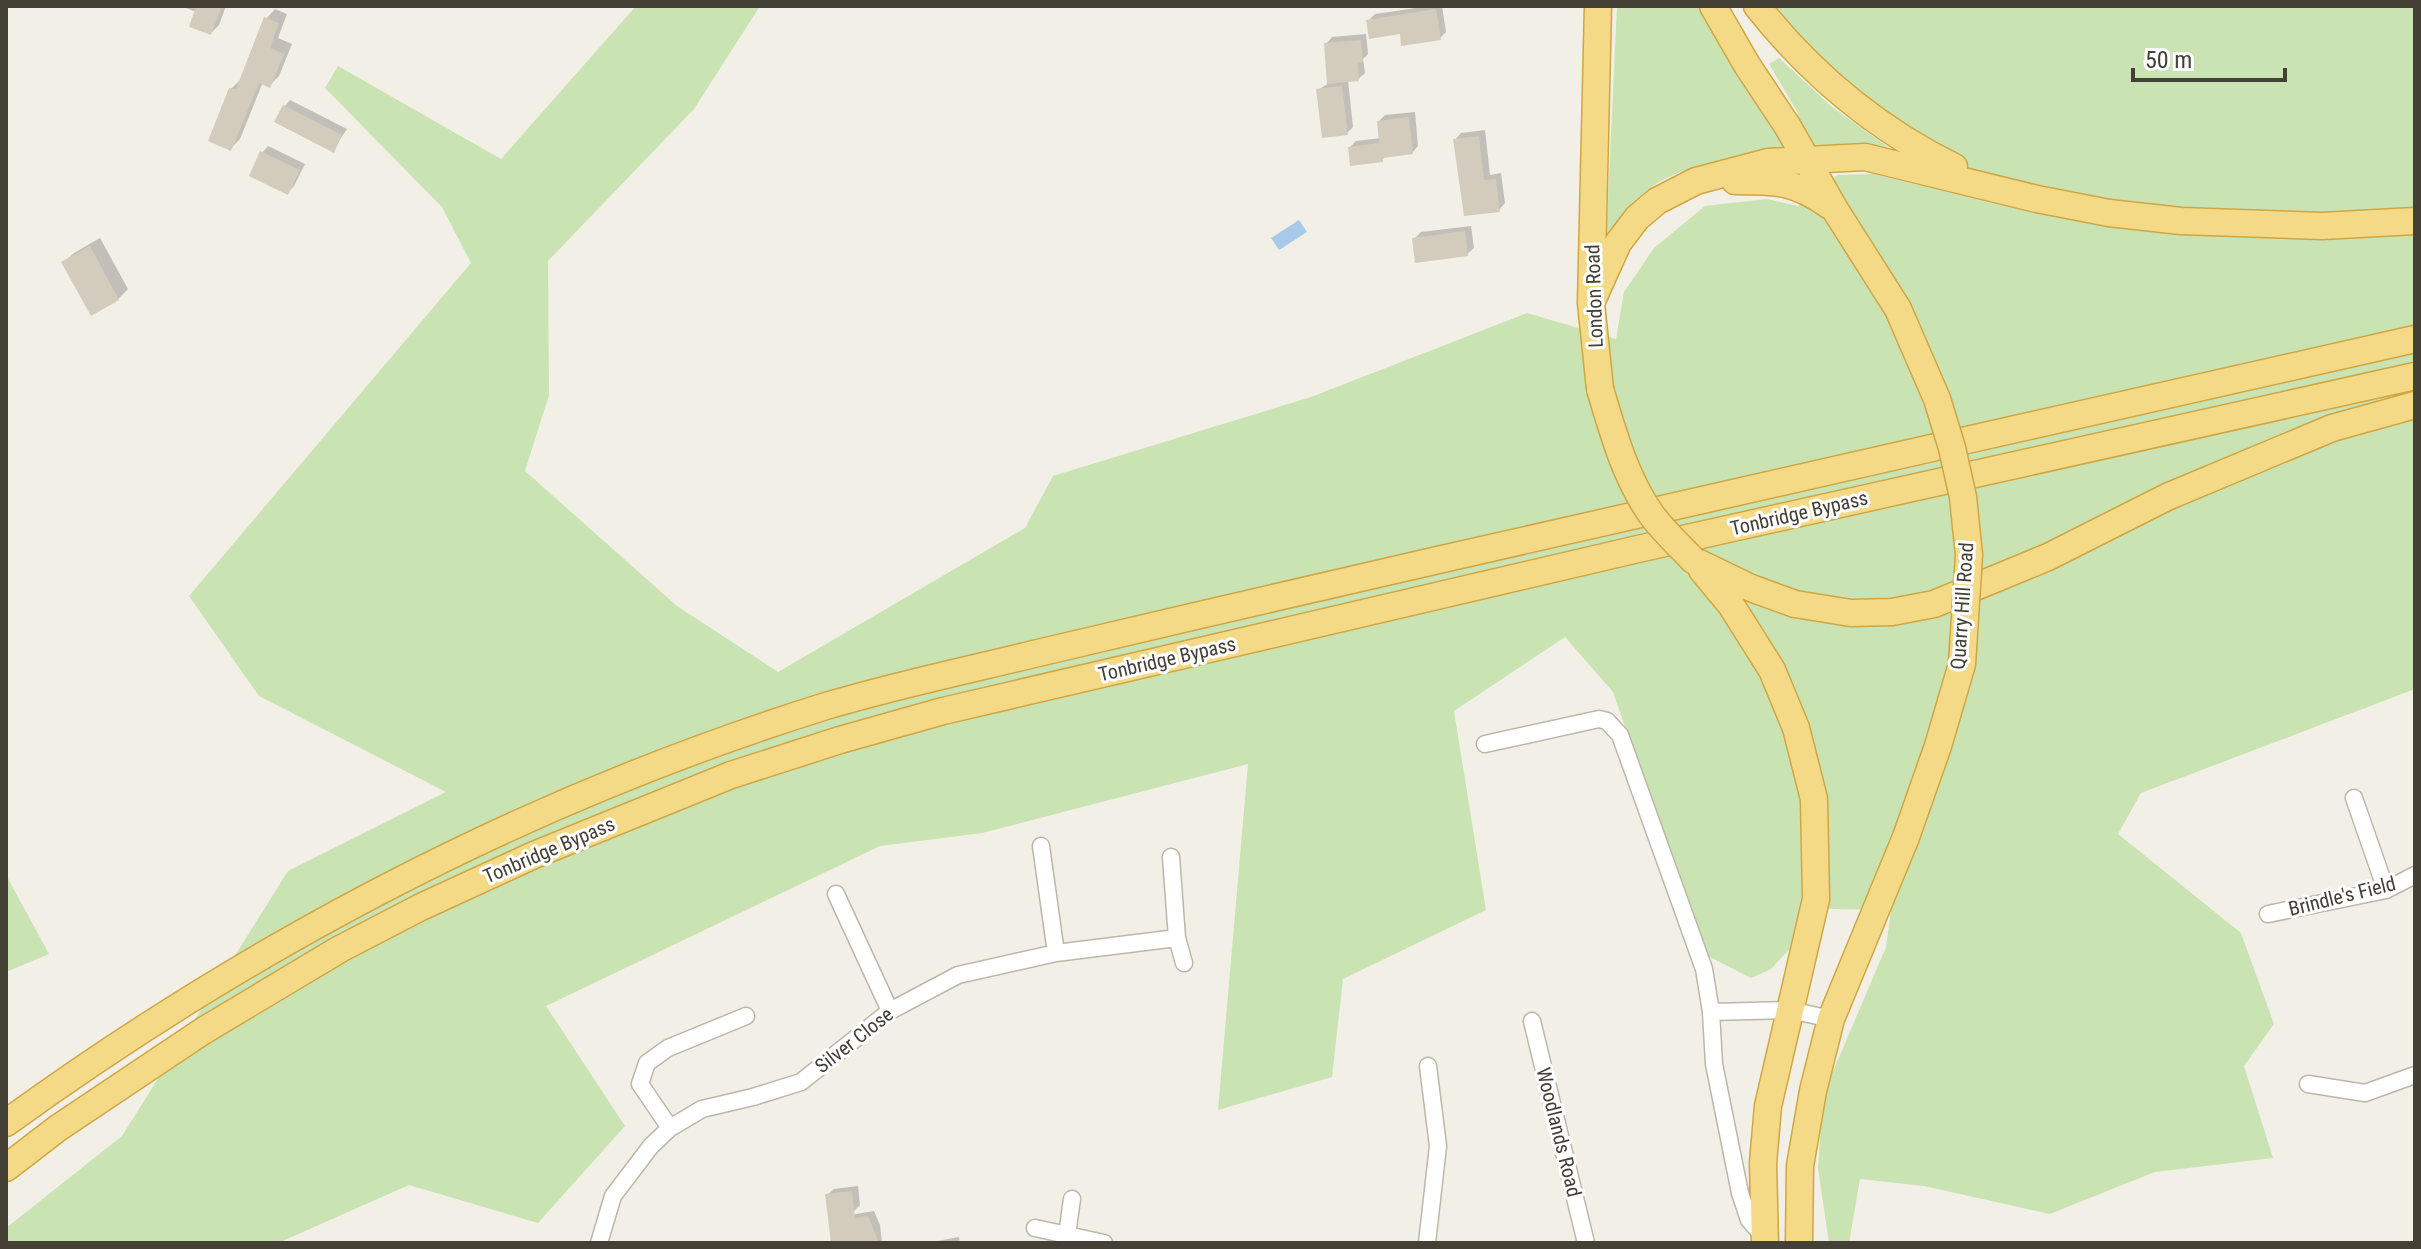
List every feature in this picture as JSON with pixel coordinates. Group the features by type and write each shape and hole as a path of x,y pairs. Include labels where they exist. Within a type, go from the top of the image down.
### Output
{"highway":[{"name":"London Road","path":"1598,6 1591,303 1600,389 1622,458 1652,516 1693,560 1741,596"},
{"name":"Quarry Hill Road","path":"1713,6 1898,309 1937,399 1952,448 1963,497 1969,555 1962,664 1938,746 1906,837 1831,1019 1813,1091 1800,1166 1799,1243"},
{"path":"1757,6 1809,65 1875,119 1915,147 1998,188"},
{"path":"1591,303 1618,243 1637,218 1657,201 1696,181 1768,162 1865,157 2037,199 2109,213 2181,221 2322,226 2415,221"},
{"path":"1696,181 1771,181 1805,188 1834,208"},
{"name":"Tonbridge Bypass","path":"6,1123 195,995 300,932 411,873 632,775 805,713 937,677 1164,623 2415,339"},
{"name":"Tonbridge Bypass","path":"6,1168 146,1068 340,949 421,907 534,855 731,775 840,740 1032,690 1638,549 2415,376"},
{"path":"1741,596 1851,613 1892,612 1934,604 2048,557 2167,497 2319,434 2415,405"},
{"path":"1741,596 1796,728 1814,799 1816,899 1768,1106 1763,1163 1764,1240"}],"street":[{"path":"1485,744 1599,719 1607,721 1620,735 1704,969 1711,1012 1714,1064 1740,1193 1749,1220 1764,1240"},
{"path":"2354,798 2386,890"},
{"path":"1041,846 1056,953"},
{"path":"1171,857 1177,938 1184,963"},
{"name":"Brindle's Field","path":"2268,914 2386,890 2415,875"},
{"path":"836,894 890,1011"},
{"name":"Silver Close","path":"599,1243 613,1196 651,1146 670,1128 702,1109 801,1082 890,1011 958,975 1056,953 1177,938"},
{"path":"1711,1012 1790,1010 1831,1019"},
{"path":"670,1128 640,1084 647,1063 668,1048 746,1016"},
{"name":"Woodlands Road","path":"1532,1021 1586,1243"},
{"path":"1427,1243 1438,1146 1428,1066"},
{"path":"2308,1084 2365,1093 2415,1075"},
{"path":"1067,1235 1072,1199"},
{"path":"1035,1228 1104,1243"}],"green space":[{"path":"636,6 760,6 694,109 548,261 549,395 525,471 677,606 778,672 1025,528 1053,476 1311,397 1527,313 1616,339 1624,292 1654,248 1705,206 1767,199 1798,206 1838,175 1873,174 1917,185 1934,145 1889,122 1767,6 2415,6 2415,689 2141,793 2118,834 2241,933 2274,1024 2244,1066 2273,1158 2155,1172 2050,1214 1924,1186 1860,1179 1849,1243 1829,1243 1818,1168 1823,1095 1886,947 1891,910 1827,909 1771,969 1751,978 1704,954 1613,692 1565,637 1454,711 1486,910 1343,979 1332,1077 1218,1110 1248,764 982,833 880,846 546,1006 625,1126 538,1223 409,1185 278,1243 6,1243 6,1228 122,1136 288,871 446,792 259,696 189,596 471,263 442,207 325,88 338,66 501,159"},
{"path":"1617,6 1705,6 1791,155 1714,164 1677,174 1644,193 1606,242"},
{"path":"1779,58 1832,107 1888,147 1886,153 1815,153 1796,119 1798,113 1769,64"},
{"path":"6,875 49,954 6,972"}],"water":[{"path":"1299,220 1307,232 1279,250 1271,238"}],"building":[{"path":"196,6 222,6 211,35 189,27"},
{"path":"1436,9 1441,40 1401,46 1400,34 1369,39 1366,20"},
{"path":"264,17 279,23 270,48 284,54 270,88 259,83 231,151 208,141 229,88 236,89"},
{"path":"1361,40 1363,62 1358,63 1359,81 1327,84 1324,43"},
{"path":"1342,86 1348,135 1322,138 1316,89"},
{"path":"283,105 342,135 334,153 274,122"},
{"path":"1409,117 1413,154 1350,166 1348,147 1379,143 1377,121"},
{"path":"1479,136 1484,180 1496,179 1500,212 1464,216 1453,139"},
{"path":"260,151 300,170 288,195 249,176"},
{"path":"1465,231 1468,256 1415,263 1412,238"},
{"path":"90,246 119,300 91,316 61,262"},
{"path":"852,1191 855,1218 868,1216 879,1243 831,1243 825,1194"}]}
